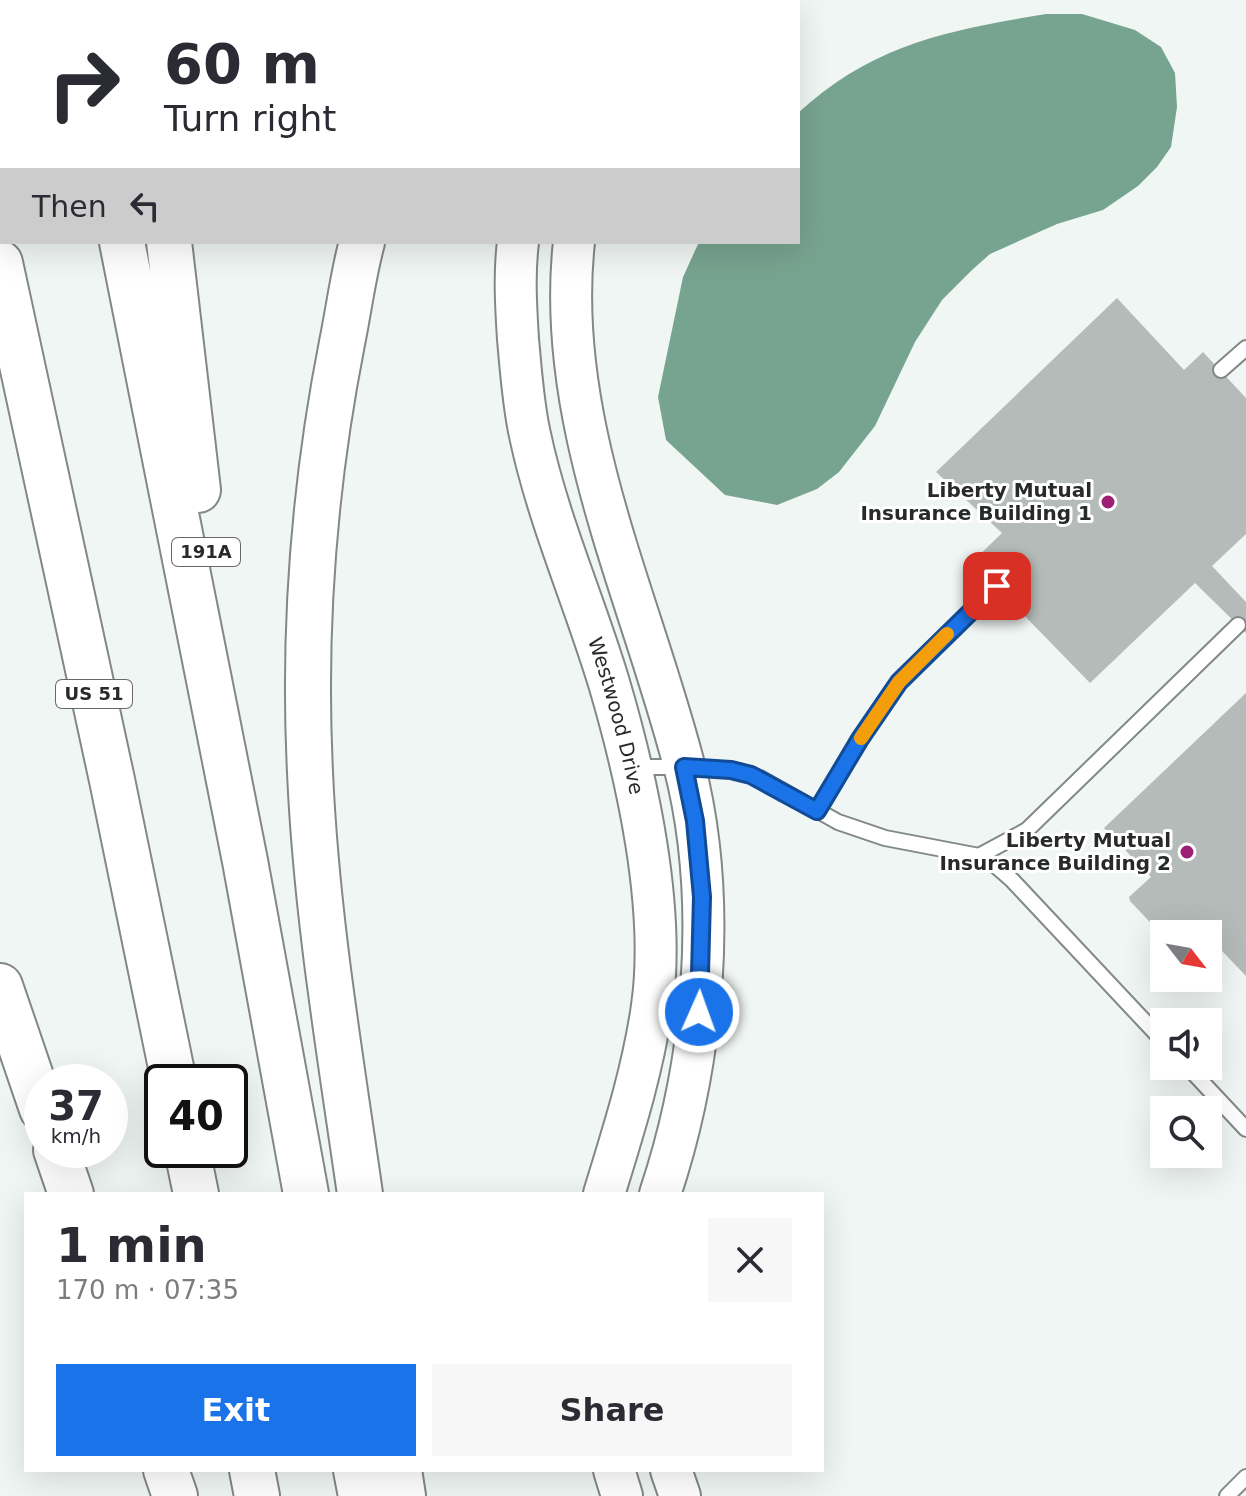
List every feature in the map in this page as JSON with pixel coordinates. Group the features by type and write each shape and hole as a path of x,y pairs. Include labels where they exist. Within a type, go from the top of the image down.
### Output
{"highway":[{"path":"122,244 245,861 306,1192"},
{"name":"191A","path":"169,244 245,861"},
{"path":"360,1192 320,894 308,740 308,650 314,528 326,432 362,244"},
{"path":"343,337 376,244"},
{"name":"US 51","path":"0,263 170,1064"},
{"path":"0,986 27,1064"},
{"path":"62,1168 70,1192"},
{"path":"191,1168 196,1192"},
{"path":"167,1472 175,1496"},
{"path":"252,1472 257,1496"},
{"path":"356,1472 361,1496"},
{"path":"399,1472 403,1496"}],"street":[{"name":"Westwood Drive","path":"518,244 516,312 529,434 547,500 608,682 631,767 653,910 652,1004 633,1098 605,1192"},
{"path":"574,244 571,314 585,422 601,490 684,767 695,821 702,897 699,1012 677,1134 661,1192"},
{"path":"615,1472 622,1496"},
{"path":"672,1472 680,1496"}],"lane":[{"path":"1221,370 1246,348"},
{"path":"817,811 899,682 997,586"},
{"path":"979,856 1027,830 1238,625"},
{"path":"631,767 731,770 751,775 838,822 885,838 988,859 1012,880 1150,1027"},
{"path":"1200,1080 1246,1129"},
{"path":"1227,1496 1246,1477"}],"shaded area":[{"path":"1046,14 1082,14 1135,30 1161,47 1175,73 1177,107 1171,147 1138,186 1103,210 1057,224 990,254 972,270 942,300 915,342 875,426 839,472 817,489 777,505 725,495 666,440 658,397 683,277 698,244 800,244 800,111 826,90 884,56 945,34"}],"building":[{"name":"Liberty Mutual Insurance Building 1","path":"1117,298 1184,370 1203,352 1246,398 1246,534 1212,566 1246,602 1246,633 1195,583 1090,683 972,562 1002,533 936,472"},
{"name":"Liberty Mutual Insurance Building 2","path":"1246,693 1246,976 1222,951 1222,920 1150,922 1129,897 1151,877 1104,828"}],"slow traffic":[{"path":"861,738 899,682 947,634"}],"place":[{"name":"Liberty Mutual Insurance Building 1","path":"1108,502"},
{"name":"Liberty Mutual Insurance Building 2","path":"1187,852"}],"route":[{"path":"699,1012 702,897 695,821 684,767 731,770 751,775 817,811 899,682 997,586"}]}
